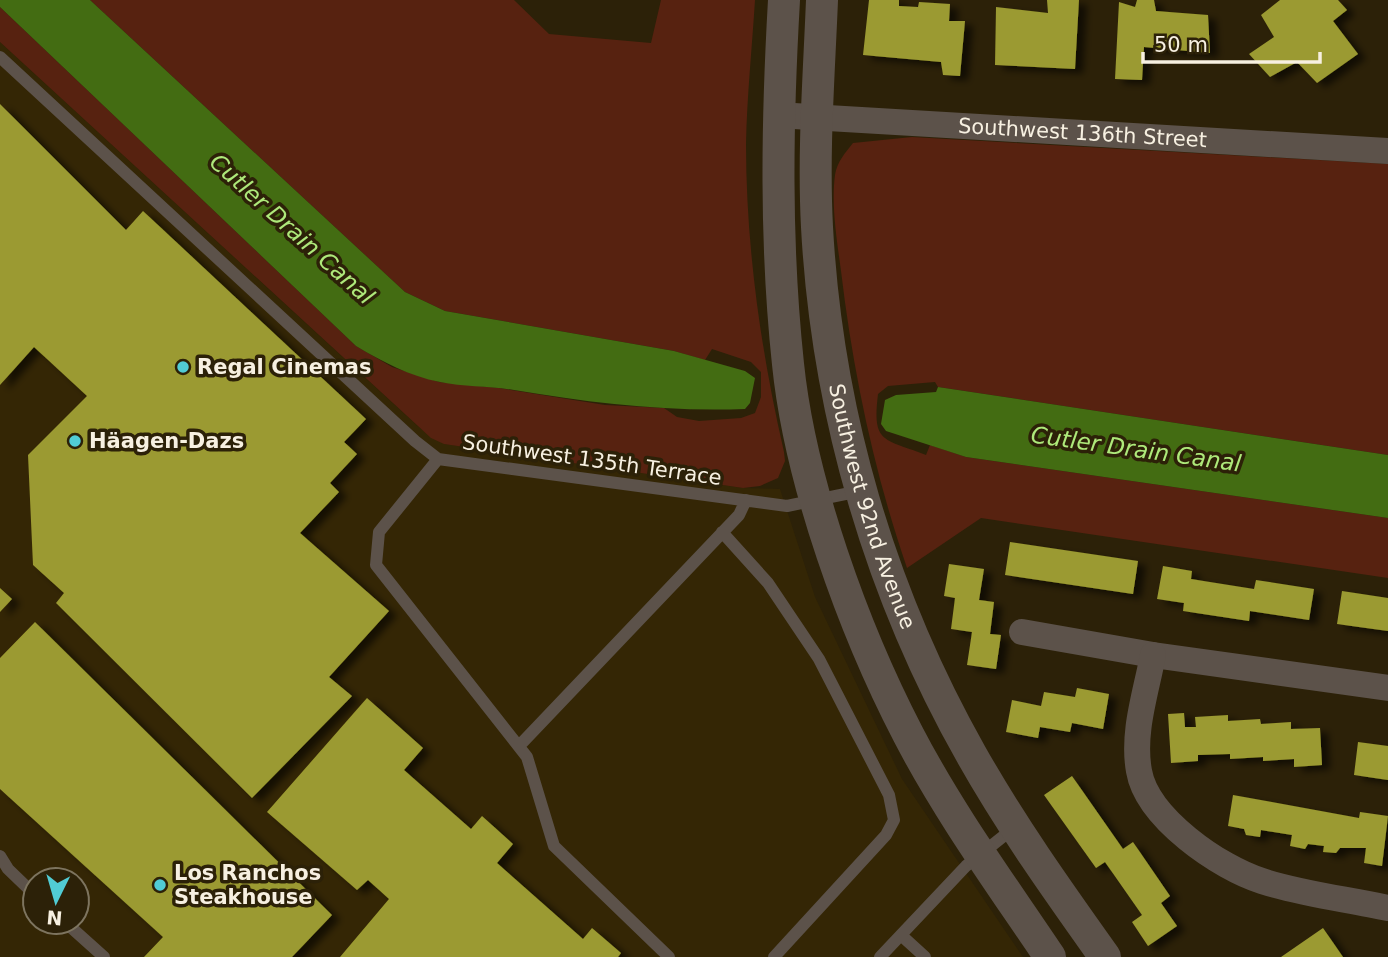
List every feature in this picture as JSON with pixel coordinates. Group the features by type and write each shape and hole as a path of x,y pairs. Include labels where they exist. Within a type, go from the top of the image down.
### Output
{"street":[{"path":"783,0 777,115 777,209 788,366 817,499 829,542 867,646 908,734 980,854 1050,957"},
{"name":"Southwest 92nd Avenue","path":"822,0 816,189 824,303 841,410 860,491 903,614 929,674 971,754 1015,827 1105,957"},
{"name":"Southwest 136th Street","path":"777,115 1388,151"},
{"path":"1023,632 1153,655 1388,688"},
{"path":"1153,655 1139,719 1137,752 1143,787 1160,813 1196,844 1252,878 1388,908"}],"lane":[{"path":"0,57 415,441 438,459"},
{"name":"Southwest 135th Terrace","path":"669,957 554,846 527,757 376,565 379,532 438,459 787,506 860,491"},
{"path":"519,746 739,515 746,500"},
{"path":"722,532 768,583 819,659 889,795 894,820 886,835 774,957"},
{"path":"880,957 980,854 1015,827"},
{"path":"0,856 21,882"},
{"path":"81,936 104,957"},
{"path":"902,936 925,957"}],"shaded area":[{"path":"90,0 514,0 549,34 651,43 661,0 755,0 746,144 747,183 756,299 785,461 778,478 760,486 743,488 444,444 431,438 0,42 0,7 356,346 392,367 439,382 499,388 605,405 664,408 677,417 699,421 741,418 755,413 761,397 761,372 751,362 712,349 705,360 674,351 445,311 405,292"},
{"path":"0,42 420,428 445,444 743,488 780,489 815,597 902,779 1023,957 0,957"},
{"path":"912,137 1388,164 1388,455 938,387 935,382 888,386 878,394 877,422 884,437 926,455 930,445 966,457 1388,518 1388,578 981,518 907,568 884,495 858,384 836,235 834,198 838,166 853,143"}],"water":[{"name":"Cutler Drain Canal","path":"0,0 90,0 405,292 445,311 674,351 745,371 755,378 750,403 745,409 716,410 600,403 440,382 407,372 376,358 356,346 0,7"},
{"name":"Cutler Drain Canal","path":"938,387 1388,455 1388,518 966,457 886,431 881,424 885,400 896,395 936,392"}],"building":[{"path":"869,0 899,0 899,6 918,7 919,2 950,4 949,21 965,21 960,76 943,75 941,62 863,55"},
{"path":"1047,0 1079,0 1075,69 995,65 996,7 1048,13"},
{"path":"1137,0 1154,0 1156,11 1208,15 1210,53 1144,47 1142,80 1115,79 1119,2 1135,7"},
{"path":"1280,0 1338,0 1347,10 1333,21 1358,54 1317,83 1297,62 1270,77 1249,54 1274,37 1261,15"},
{"path":"0,104 126,230 143,211 366,419 344,442 357,454 330,483 339,492 300,533 389,611 329,677 352,696 252,798 56,603 64,593 33,565 28,455 87,396 34,347 0,385"},
{"path":"1010,542 1138,561 1133,594 1005,575"},
{"path":"949,564 984,569 979,600 994,602 990,634 1001,635 996,669 967,665 972,632 951,629 955,598 944,596"},
{"path":"1163,566 1192,571 1191,579 1254,589 1256,580 1314,589 1309,620 1250,611 1249,621 1183,611 1184,603 1157,599"},
{"path":"0,588 12,599 0,612"},
{"path":"1342,591 1388,598 1388,631 1337,624"},
{"path":"35,622 332,915 292,957 144,957 163,937 91,872 91,866 85,866 0,789 0,658"},
{"path":"1077,688 1109,694 1103,729 1072,723 1070,732 1040,727 1038,738 1006,732 1012,700 1041,706 1044,692 1075,697"},
{"path":"367,698 423,748 404,770 471,829 482,816 513,844 497,863 583,939 592,928 621,953 618,957 340,957 389,899 368,880 357,890 267,812"},
{"path":"1184,713 1185,727 1196,727 1195,717 1228,715 1228,721 1260,719 1261,724 1291,722 1291,729 1320,728 1322,765 1294,767 1294,759 1230,759 1230,754 1198,755 1198,761 1171,763 1168,714"},
{"path":"1358,742 1388,746 1388,780 1354,775"},
{"path":"1072,776 1123,849 1133,842 1170,896 1161,903 1177,926 1148,946 1132,922 1142,915 1105,862 1096,868 1044,795"},
{"path":"1233,795 1359,818 1360,812 1388,816 1382,866 1364,863 1366,848 1340,848 1336,853 1323,852 1324,846 1308,844 1305,849 1290,846 1292,835 1261,830 1260,837 1246,835 1244,829 1228,826"},
{"path":"1323,928 1343,957 1281,957"}],"place":[{"name":"Regal Cinemas","path":"183,367"},
{"name":"Häagen-Dazs","path":"75,441"},
{"name":"Los Ranchos Steakhouse","path":"160,885"}]}
